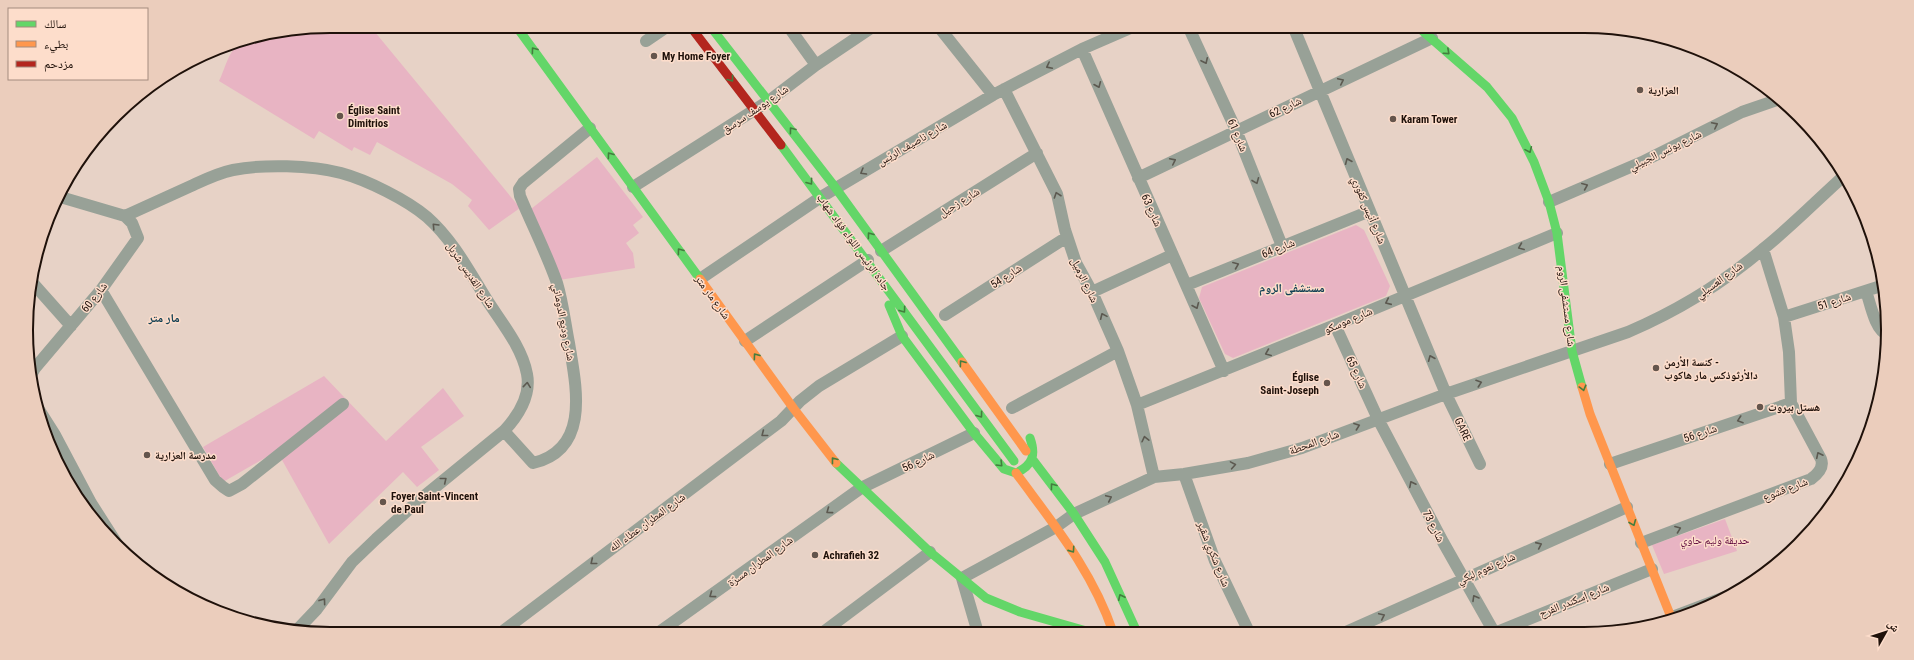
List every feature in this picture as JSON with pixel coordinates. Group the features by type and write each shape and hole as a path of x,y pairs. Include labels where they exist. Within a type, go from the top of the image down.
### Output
{"main road":[{"name":"شارع مار متر","path":"522,33 794,409 840,468 930,552 986,598 1020,612 1072,627"},
{"name":"جادة الرئيس اللواء فؤاد شهاب","path":"695,33 821,196 1014,461"},
{"name":"جادة الرئيس اللواء فؤاد شهاب","path":"716,33 770,100 881,250 1026,451"},
{"name":"شارع مستشفى الروم","path":"1426,33 1487,87 1512,118 1534,162 1549,202 1557,233 1572,351 1590,414 1671,614"},
{"path":"894,269 930,300"},
{"path":"881,280 889,307 902,336 974,433 1004,469 1016,473 1056,527 1082,564 1104,606 1111,627"},
{"path":"1016,473 1028,469 1033,460 1033,446 1024,427"},
{"path":"1033,460 1074,514 1105,562 1135,627"}],"street":[{"path":"646,41 658,33"},
{"path":"793,33 816,65"},
{"name":"شارع يوسف سرسق","path":"633,187 770,100 816,65 864,33"},
{"path":"944,33 993,95"},
{"name":"شارع ناصيف الريّس","path":"700,279 821,196 993,95 1082,49 1119,33"},
{"name":"شارع 61","path":"1191,33 1236,130 1282,246"},
{"name":"شارع أنيس كفوري","path":"1296,33 1446,394"},
{"name":"شارع 62","path":"1138,178 1236,130 1432,38"},
{"name":"شارع 63","path":"1082,49 1224,371"},
{"name":"شارع الرميل","path":"1004,89 1057,194 1066,237 1076,263 1092,292 1118,351 1137,405 1154,477"},
{"name":"شارع يونس الجبيلي","path":"1549,202 1642,162 1742,112 1773,101"},
{"name":"شارع وديع الدوماني","path":"504,431 533,463 546,459 565,443 576,418 576,394 559,291 520,196 519,189 523,182 590,128"},
{"name":"شارع زحيل","path":"881,250 1037,153"},
{"name":"شارع القديس شربل","path":"124,216 232,170 254,167 290,166 342,173 403,200 427,217 446,237 469,270 519,352 528,375 527,387 521,409 504,431 417,502 376,538 352,562 317,609 302,625"},
{"name":"شارع العسيلي","path":"1572,351 1628,332 1673,311 1692,300 1763,249 1840,180"},
{"path":"64,198 124,216"},
{"name":"شارع 64","path":"1186,285 1370,211"},
{"name":"شارع 60","path":"36,369 101,290 138,238 134,226 124,216"},
{"name":"شارع موسكو","path":"1137,405 1335,326 1405,295 1557,233"},
{"name":"شارع 54","path":"945,315 1066,237"},
{"name":"شارع قشوع","path":"1641,543 1812,479 1817,474 1823,463 1791,403 1789,352 1784,317 1763,249"},
{"path":"1092,292 1172,255"},
{"path":"745,341 868,260"},
{"path":"37,287 71,326"},
{"name":"شارع 51","path":"1784,317 1877,287"},
{"path":"101,290 222,488 229,490 242,484 343,404"},
{"path":"1866,291 1878,328 1881,331"},
{"name":"شارع 65","path":"1335,326 1378,418"},
{"path":"794,409 800,401 819,386 902,336"},
{"path":"1012,408 1118,351"},
{"name":"شارع المحطة","path":"962,578 1056,527 1074,514 1154,477 1184,474 1248,463 1302,448 1378,418 1572,351"},
{"name":"GARE","path":"1446,394 1480,464"},
{"name":"شارع 56","path":"1610,464 1791,403"},
{"name":"شارع المطران عطاء الله","path":"508,627 713,473 781,421 794,409"},
{"name":"شارع 73","path":"1378,418 1463,578 1492,627"},
{"name":"شارع 56","path":"861,488 974,433"},
{"path":"56,444 75,482"},
{"name":"شارع شكري شقير","path":"1184,474 1215,561 1247,627"},
{"name":"شارع المطران مسرّة","path":"667,627 861,488"},
{"name":"شارع نعوم لبكي","path":"1357,627 1463,578 1627,507"},
{"path":"830,627 930,552"},
{"name":"شارع إسكندر الفرح","path":"1507,627 1652,569"},
{"path":"962,578 976,627"}],"green space":[{"path":"330,33 376,33 520,208 489,230 468,206 472,200 452,184 377,142 370,155 354,147 352,151 319,131 314,139 219,81 233,50 253,43 291,36"},
{"path":"597,157 643,217 633,225 639,233 626,243 633,253 635,268 559,280 531,209"},
{"path":"1356,225 1364,230 1390,286 1386,296 1233,358 1225,354 1199,298 1202,287"},
{"path":"324,376 386,441 443,388 464,416 421,447 439,470 417,487 403,472 329,544 277,451 223,482 203,447"},
{"name":"حديقة وليم حاوي","path":"1725,519 1737,551 1664,574 1652,545"}],"traffic: fast":[{"path":"521,33 700,279"},
{"path":"715,33 832,183 962,362"},
{"path":"1425,33 1487,87 1512,118 1534,162 1549,202 1557,233 1572,351 1582,387"},
{"path":"781,145 1014,461"},
{"path":"889,305 902,336 974,433 1004,469 1016,473 1026,467 1032,459 1033,454 1030,438"},
{"path":"1033,460 1074,514 1105,562 1135,627"},
{"path":"836,463 930,552 986,598 1020,612 1072,627"}],"traffic: slow":[{"path":"700,279 794,409 836,463"},
{"path":"962,362 1026,451"},
{"path":"1582,387 1590,414 1670,614"},
{"path":"1016,473 1058,530 1083,568 1094,588 1111,627"}],"traffic: jam":[{"path":"695,33 781,145"}],"place":[{"name":"My Home Foyer","path":"654,56"},
{"name":"العزارية","path":"1640,90"},
{"name":"Église Saint Dimitrios","path":"340,116"},
{"name":"Karam Tower","path":"1393,119"},
{"name":"كنسة الأرمن - دالأرثوذكس مار هاكوب","path":"1656,368"},
{"name":"Église Saint-Joseph","path":"1327,383"},
{"name":"هستل بيروت","path":"1760,407"},
{"name":"مدرسة العزارية","path":"147,455"},
{"name":"Foyer Saint-Vincent de Paul","path":"383,502"},
{"name":"Achrafieh 32","path":"815,555"}],"district":[{"name":"مستشفى الروم","path":"1292,288"},
{"name":"مار متر","path":"164,318"}]}
